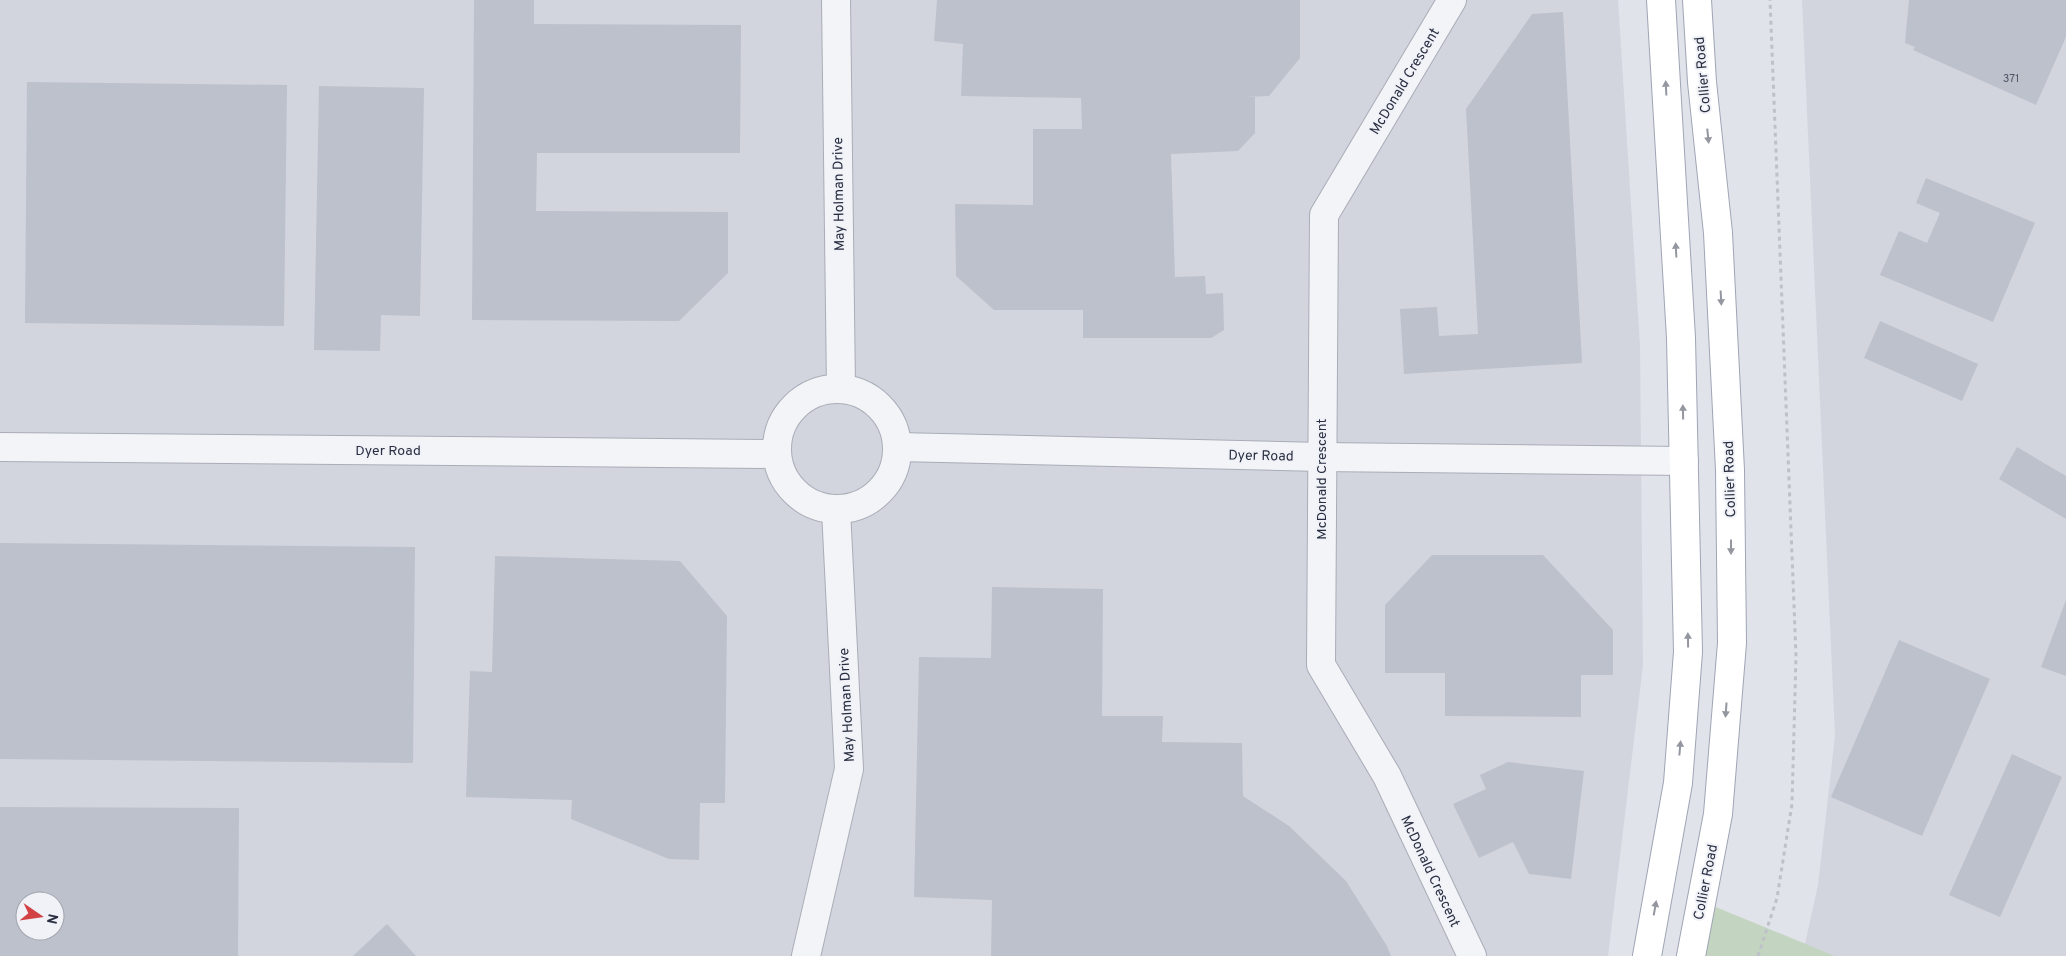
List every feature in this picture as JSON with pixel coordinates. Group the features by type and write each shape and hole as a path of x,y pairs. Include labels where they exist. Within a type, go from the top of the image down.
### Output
{"main road":[{"path":"1647,956 1678,783 1688,652 1681,338 1661,0"},
{"name":"Collier Road","path":"1691,956 1718,814 1732,643 1730,470 1718,233 1702,82 1697,0"}],"street":[{"name":"May Holman Drive","path":"836,0 841,388"},
{"name":"McDonald Crescent","path":"1452,0 1324,215 1321,665 1387,776 1472,956"},
{"path":"841,388 862,394 880,406 892,425 898,447 895,466 886,484 873,498 856,508 836,510 814,506 795,494 782,476 776,454 778,433 787,414 801,399 820,390 841,388"},
{"name":"Dyer Road","path":"0,447 776,454"},
{"name":"Dyer Road","path":"898,447 1321,457 1684,461"},
{"name":"May Holman Drive","path":"806,956 849,769 836,510"}],"path":[{"path":"1758,956 1777,898 1792,804 1796,656 1770,0"}],"shaded area":[{"path":"0,0 1618,0 1640,345 1643,665 1608,956 0,956"},
{"path":"1802,0 2066,0 2066,956 1835,956 1805,944 1818,885 1835,736"}],"green space":[{"path":"1701,901 1835,956 1691,956"}],"building":[{"path":"474,0 534,0 534,24 741,25 740,153 537,153 536,211 728,212 728,273 679,321 472,320"},
{"path":"937,0 1300,0 1300,58 1269,96 1245,97 1255,97 1255,133 1238,151 1171,154 1175,277 1205,276 1206,294 1223,293 1224,330 1211,338 1083,338 1083,310 994,310 956,276 955,204 1033,205 1033,129 1082,129 1081,98 961,96 963,44 934,41"},
{"path":"1909,0 2066,0 2066,37 2036,105 1913,50 1915,47 1905,43"},
{"path":"1563,12 1582,363 1404,374 1400,309 1437,307 1439,336 1478,334 1466,109 1532,14"},
{"path":"27,82 287,85 284,326 25,323"},
{"path":"319,86 424,88 420,316 381,315 380,351 314,350"},
{"path":"1926,178 2035,223 1993,322 1880,275 1899,231 1927,243 1940,213 1916,203"},
{"path":"1880,321 1978,364 1962,401 1864,358"},
{"path":"2017,447 2066,476 2066,519 1999,479"},
{"path":"0,543 415,547 413,763 0,759"},
{"path":"1432,555 1543,555 1613,630 1613,675 1581,675 1581,717 1445,716 1445,673 1385,673 1385,605"},
{"path":"495,556 680,561 727,616 725,803 700,803 699,860 669,859 571,819 572,800 466,797 470,671 492,672"},
{"path":"992,587 1103,589 1102,716 1163,716 1162,742 1242,743 1243,796 1289,826 1346,881 1387,946 1391,956 991,956 992,900 914,897 919,657 991,658"},
{"path":"2066,600 2066,676 2041,667"},
{"path":"1899,640 1990,679 1922,836 1831,797"},
{"path":"2012,754 2062,777 2000,917 1949,895"},
{"path":"1508,762 1584,771 1571,879 1529,874 1513,842 1479,858 1453,804 1486,789 1480,775"},
{"path":"0,807 239,808 238,956 0,956"},
{"path":"387,924 416,956 353,956"}]}
